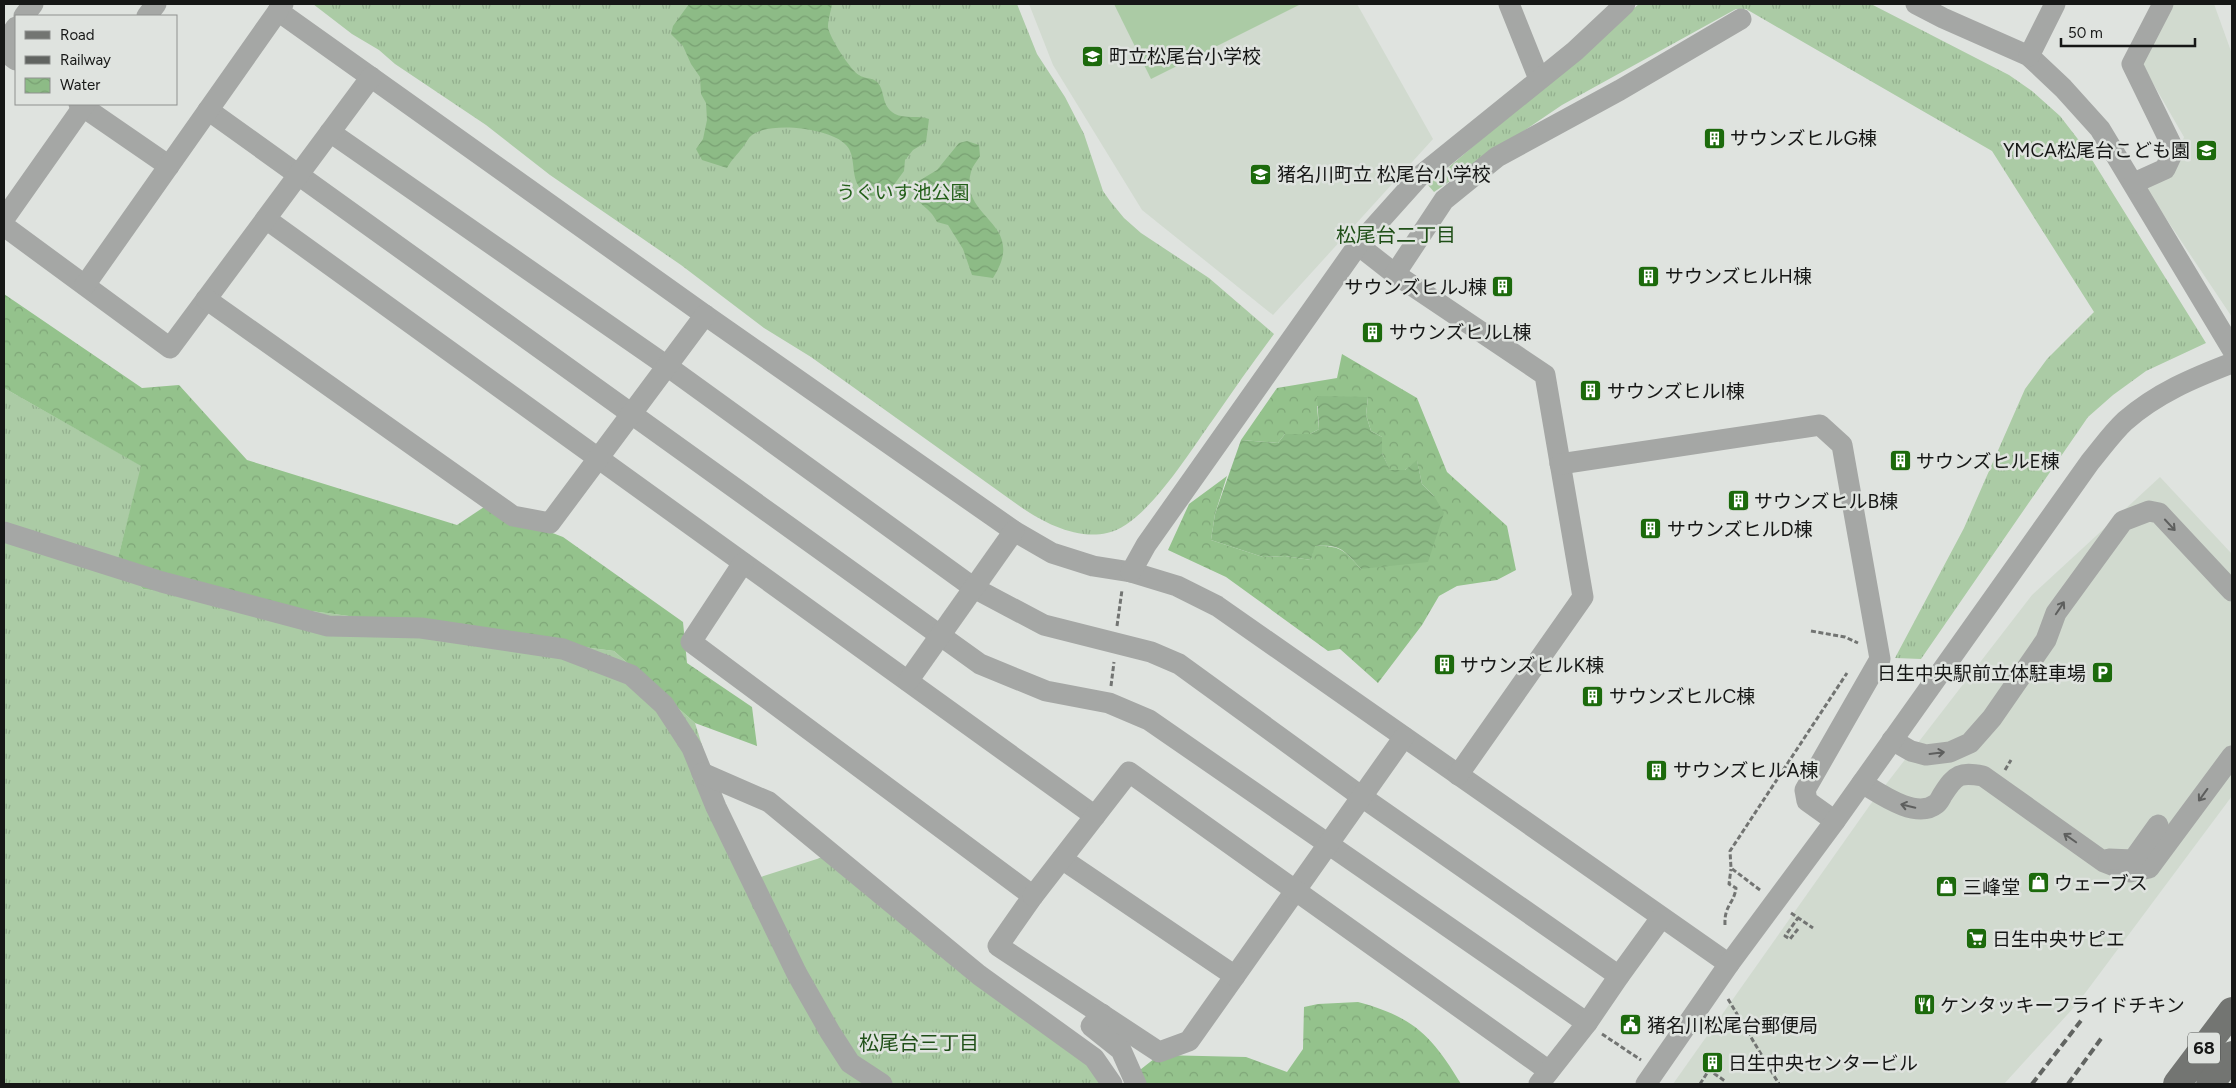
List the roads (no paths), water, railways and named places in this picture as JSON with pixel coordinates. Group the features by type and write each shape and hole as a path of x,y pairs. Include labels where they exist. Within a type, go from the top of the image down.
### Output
{"main road":[{"name":"68","path":"2177,1084 2232,1011"},
{"name":"68","path":"2210,1084 2232,1055"}],"street":[{"path":"25,15 33,4"},
{"path":"148,15 156,4"},
{"path":"1509,4 1539,79"},
{"path":"1132,572 1146,545 1358,245 1420,176 1575,50 1625,4"},
{"path":"1916,4 1947,11 2029,56 2100,129 2232,349"},
{"path":"2029,56 2055,4"},
{"path":"2134,183 2165,169 2174,150 2132,64 2163,4"},
{"path":"85,285 280,7 371,77 1014,532 1052,553 1093,566 1132,572 1177,586 1217,606 1729,964"},
{"path":"1395,274 1444,200 1497,157 1620,90 1741,19"},
{"path":"4,45 15,28"},
{"path":"4,51 15,59"},
{"path":"4,226 170,348 371,77"},
{"path":"4,219 83,105 169,166"},
{"path":"208,110 980,664 1046,692 1109,703 1149,720 1591,1026"},
{"path":"330,132 667,366 974,588 1044,625 1151,652 1179,664 1362,797 1619,976"},
{"path":"266,219 1095,816"},
{"path":"1358,245 1395,274 1545,375 1582,597 1458,775"},
{"path":"206,299 513,516 550,523 705,315"},
{"path":"1646,1084 1729,964 1835,821 2090,462 2123,422 2156,397 2188,380 2232,363"},
{"path":"1560,464 1820,425 1842,445 1880,659 1805,790 1807,801 1835,821"},
{"path":"1892,740 1911,751 1926,755 1950,752 1970,743 1992,718 2055,635 2056,613 2123,522 2149,511 2159,512 2232,591"},
{"path":"4,532 162,582 328,626 421,628 563,649 631,675 664,705 692,748 716,807 793,965 830,1032 850,1062 882,1084"},
{"path":"908,681 1014,532"},
{"path":"743,562 691,642 1034,896"},
{"path":"1404,737 1362,797 1328,845 1296,890 1235,976 1189,1041 1159,1052 998,946 1129,772 1296,890 1544,1078 1591,1026 1619,976 1661,918"},
{"path":"1862,783 1899,804 1924,808 1936,804 1953,779 1965,773 1983,776 2097,856 2130,872 2149,868 2232,756"},
{"path":"702,773 769,802 979,975 1094,1058 1112,1084"},
{"path":"2097,856 2119,861 2133,860 2158,824"},
{"path":"1062,859 1235,976"},
{"path":"1102,1014 1091,1026 1121,1050 1136,1084"}],"water":[{"path":"689,4 832,4 828,21 829,32 846,61 859,75 877,82 882,90 887,106 895,114 929,119 926,142 913,150 905,160 904,171 893,186 881,195 868,196 859,186 851,154 846,145 828,134 800,128 772,128 752,135 727,168 702,160 696,149 703,139 707,120 706,103 701,94 700,77 691,64 683,46 671,34 673,26"},
{"path":"967,141 979,145 980,156 971,172 970,188 974,201 998,232 1003,244 1002,259 993,278 972,275 963,249 948,225 937,222 913,192 912,185 937,170 959,143"},
{"path":"1317,396 1368,397 1366,415 1371,431 1382,437 1382,453 1390,470 1405,470 1417,460 1422,484 1434,496 1444,513 1428,562 1361,569 1346,553 1331,546 1315,546 1311,560 1285,556 1263,557 1211,540 1215,514 1241,440 1278,443 1285,434 1310,434 1319,429"}],"railway":[{"path":"2032,1084 2083,1018"},
{"path":"2068,1084 2103,1036"}],"place":[{"name":"町立松尾台小学校","path":"1093,56"},
{"name":"サウンズヒルG棟","path":"1714,138"},
{"name":"YMCA松尾台こども園","path":"2206,150"},
{"name":"猪名川町立 松尾台小学校","path":"1261,174"},
{"name":"サウンズヒルH棟","path":"1649,276"},
{"name":"サウンズヒルJ棟","path":"1503,287"},
{"name":"サウンズヒルL棟","path":"1373,332"},
{"name":"サウンズヒルI棟","path":"1591,391"},
{"name":"サウンズヒルE棟","path":"1900,461"},
{"name":"サウンズヒルB棟","path":"1738,501"},
{"name":"サウンズヒルD棟","path":"1651,529"},
{"name":"サウンズヒルK棟","path":"1444,665"},
{"name":"日生中央駅前立体駐車場","path":"2102,673"},
{"name":"サウンズヒルC棟","path":"1593,696"},
{"name":"サウンズヒルA棟","path":"1657,770"},
{"name":"ウェーブス","path":"2038,883"},
{"name":"三峰堂","path":"1947,887"},
{"name":"日生中央サピエ","path":"1976,939"},
{"name":"ケンタッキーフライドチキン","path":"1924,1005"},
{"name":"猪名川松尾台郵便局","path":"1631,1025"},
{"name":"日生中央センタービル","path":"1712,1063"}],"district":[{"name":"松尾台二丁目","path":"1396,235"},
{"name":"松尾台三丁目","path":"919,1043"}],"park label":[{"name":"うぐいす池公園","path":"903,192"}]}
